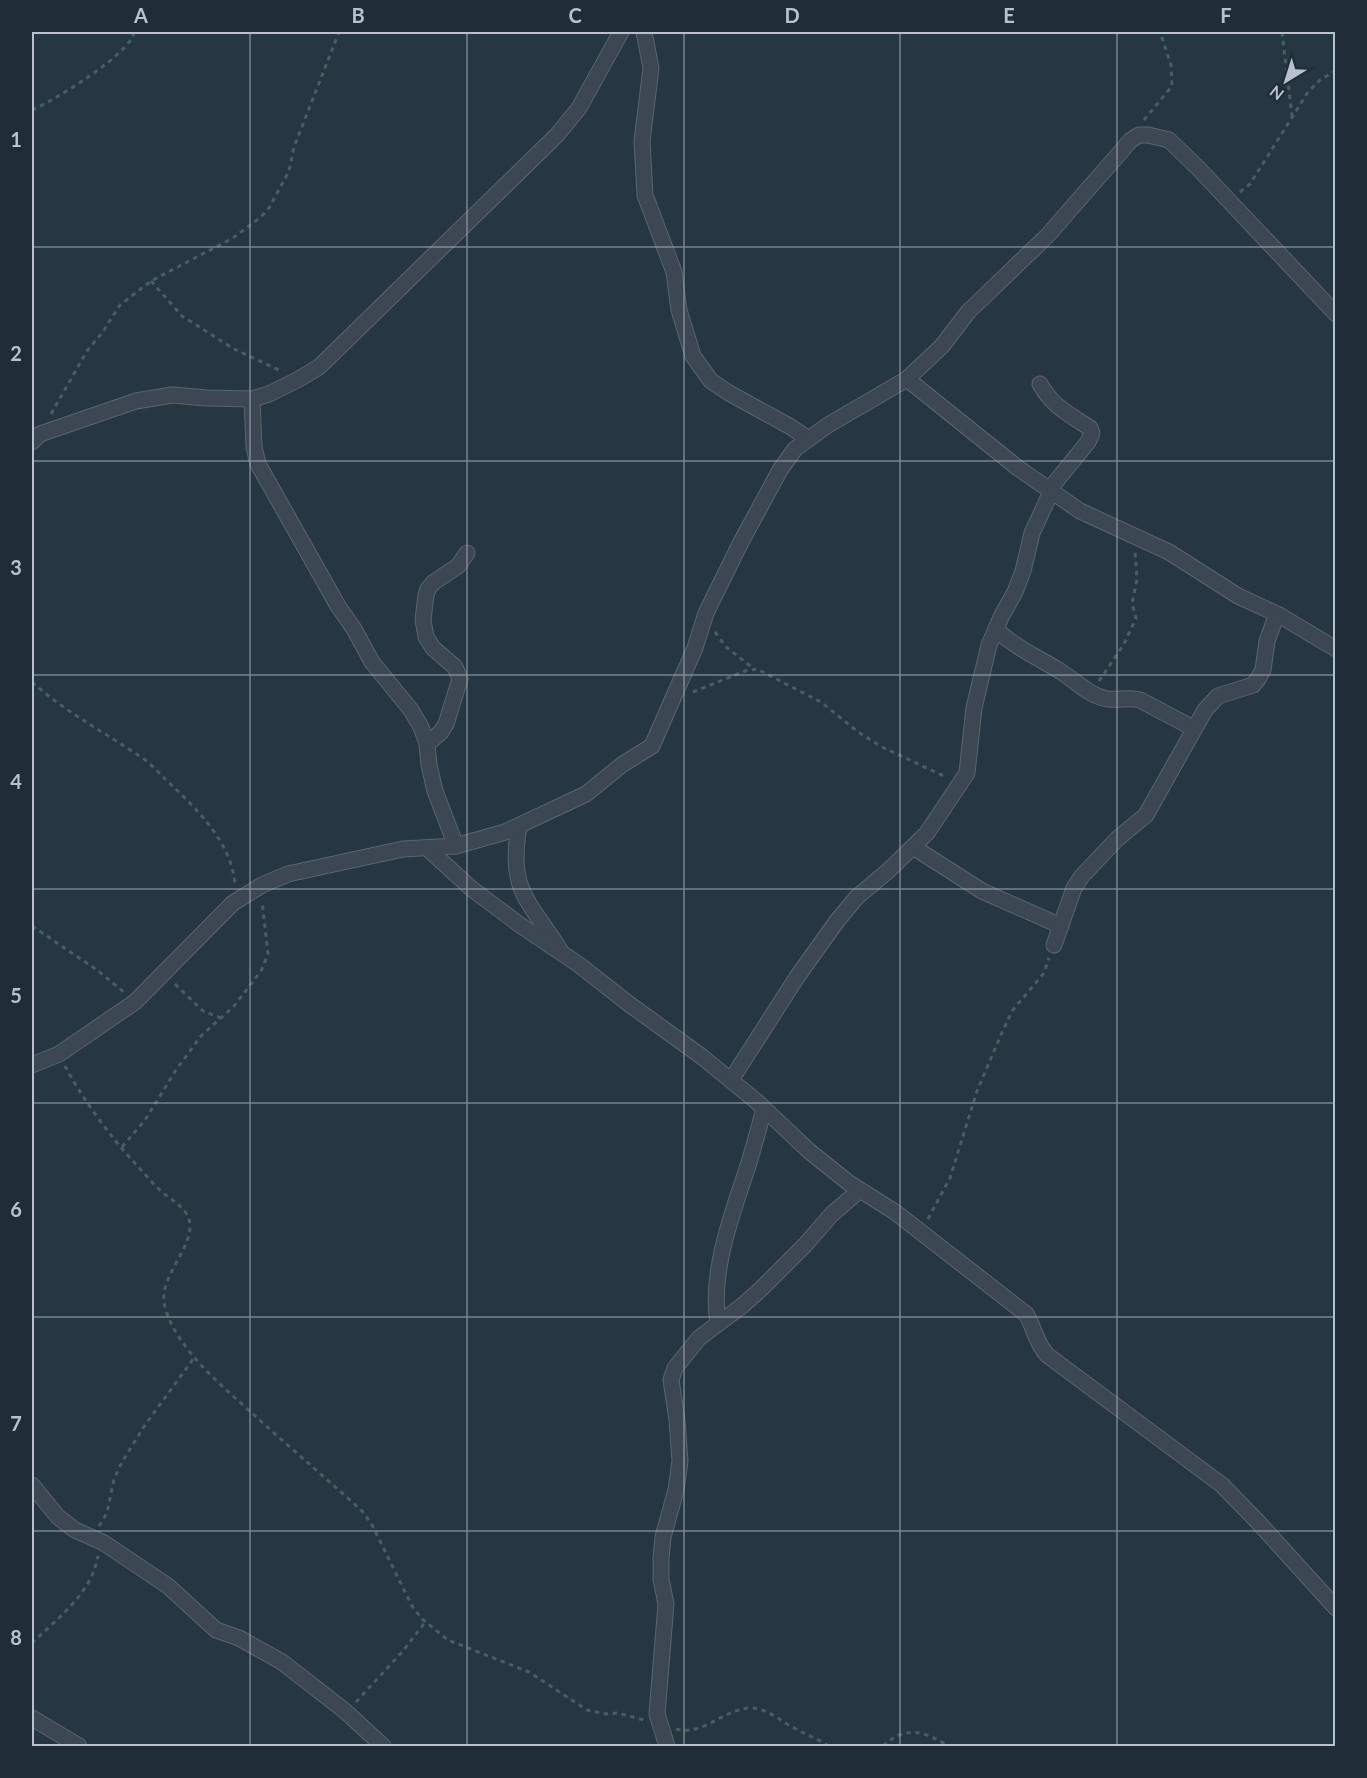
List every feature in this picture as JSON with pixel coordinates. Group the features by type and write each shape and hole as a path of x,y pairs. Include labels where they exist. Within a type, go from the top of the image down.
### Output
{"street":[{"path":"36,438 136,401 172,395 252,399 269,394 319,367 557,135 579,108 621,32"},
{"path":"645,32 651,68 642,141 645,195 674,272 679,310 693,356 711,381 808,439"},
{"path":"32,1065 59,1054 135,1002 233,903 262,885 288,874 403,849 456,846 519,827 586,794 623,764 652,746 695,648 706,613 780,470 795,449 828,425 907,380 942,346 968,312 1048,235 1126,145 1139,135 1154,135 1169,140 1335,314"},
{"path":"907,380 1050,491 1080,511 1169,552 1238,596 1279,615 1335,649"},
{"path":"731,1080 797,977 837,921 857,897 927,833 967,773 978,686 996,629 1015,592 1023,571 1032,533 1050,491 1088,442 1092,433 1090,428 1060,409 1045,394 1040,384"},
{"path":"252,399 254,447 258,464 338,606 382,676 411,710 421,727 427,744 435,791 456,846"},
{"path":"427,744 441,732 446,724 460,679 455,667 434,648 426,637 423,620 426,595 434,582 458,566 467,553"},
{"path":"1054,945 1074,888 1082,876 1117,839 1146,815 1205,710 1218,696 1245,689 1258,679 1263,670 1267,640 1279,615"},
{"path":"996,629 1012,643 1100,698 1140,700 1193,728"},
{"path":"519,827 515,864 522,893 562,953"},
{"path":"914,847 982,891 1062,927"},
{"path":"428,849 472,889 701,1056 764,1109 809,1151 860,1190 923,1233 1026,1314 1032,1324 1038,1344 1047,1355 1222,1485 1335,1608"},
{"path":"718,1323 716,1307 723,1252 735,1201 764,1109"},
{"path":"667,1746 657,1714 666,1604 661,1579 661,1558 663,1537 676,1490 680,1461 671,1380 675,1368 699,1338 762,1288 832,1214 860,1190"},
{"path":"32,1485 58,1517 75,1530 96,1539 168,1586 216,1630 239,1638 282,1662 345,1711 383,1746"},
{"path":"32,1718 79,1746"}],"path":[{"path":"32,110 64,94 104,64 128,45 134,32"},
{"path":"36,438 87,351 120,305 135,291 151,281 233,238 269,208 289,171 294,147 339,32"},
{"path":"1139,135 1146,116 1172,86 1171,65 1160,32"},
{"path":"1282,32 1292,117"},
{"path":"1219,190 1237,193 1246,188 1308,92 1335,71"},
{"path":"151,281 182,316 234,349 298,379"},
{"path":"1091,693 1124,644 1136,618 1132,604 1137,579 1136,536"},
{"path":"706,613 709,622 726,647 755,669 821,702 858,732 882,747 911,762 930,768 952,781 962,783"},
{"path":"673,701 755,669"},
{"path":"32,682 53,701 140,756 190,802 218,837 227,853 234,872 233,903"},
{"path":"122,1147 145,1120 176,1070 201,1036 222,1018 261,971 268,954 262,912 262,885"},
{"path":"32,926 97,970 135,1002"},
{"path":"923,1233 950,1178 977,1091 1000,1037 1012,1011 1044,973 1054,945"},
{"path":"175,984 203,1011 222,1018"},
{"path":"59,1054 70,1075 122,1147 161,1191 182,1208 189,1219 190,1226 186,1243 166,1281 163,1292 170,1319 194,1358 228,1392 362,1511 371,1523 412,1606 426,1622 448,1640 529,1672 587,1710 606,1714 616,1713 679,1730 691,1731 737,1711 750,1708 768,1712 829,1746"},
{"path":"32,1643 69,1608 96,1567 96,1539 107,1513 114,1479 145,1425 194,1358"},
{"path":"345,1711 398,1657 426,1622"},
{"path":"883,1746 893,1737 918,1732 948,1746"}]}
